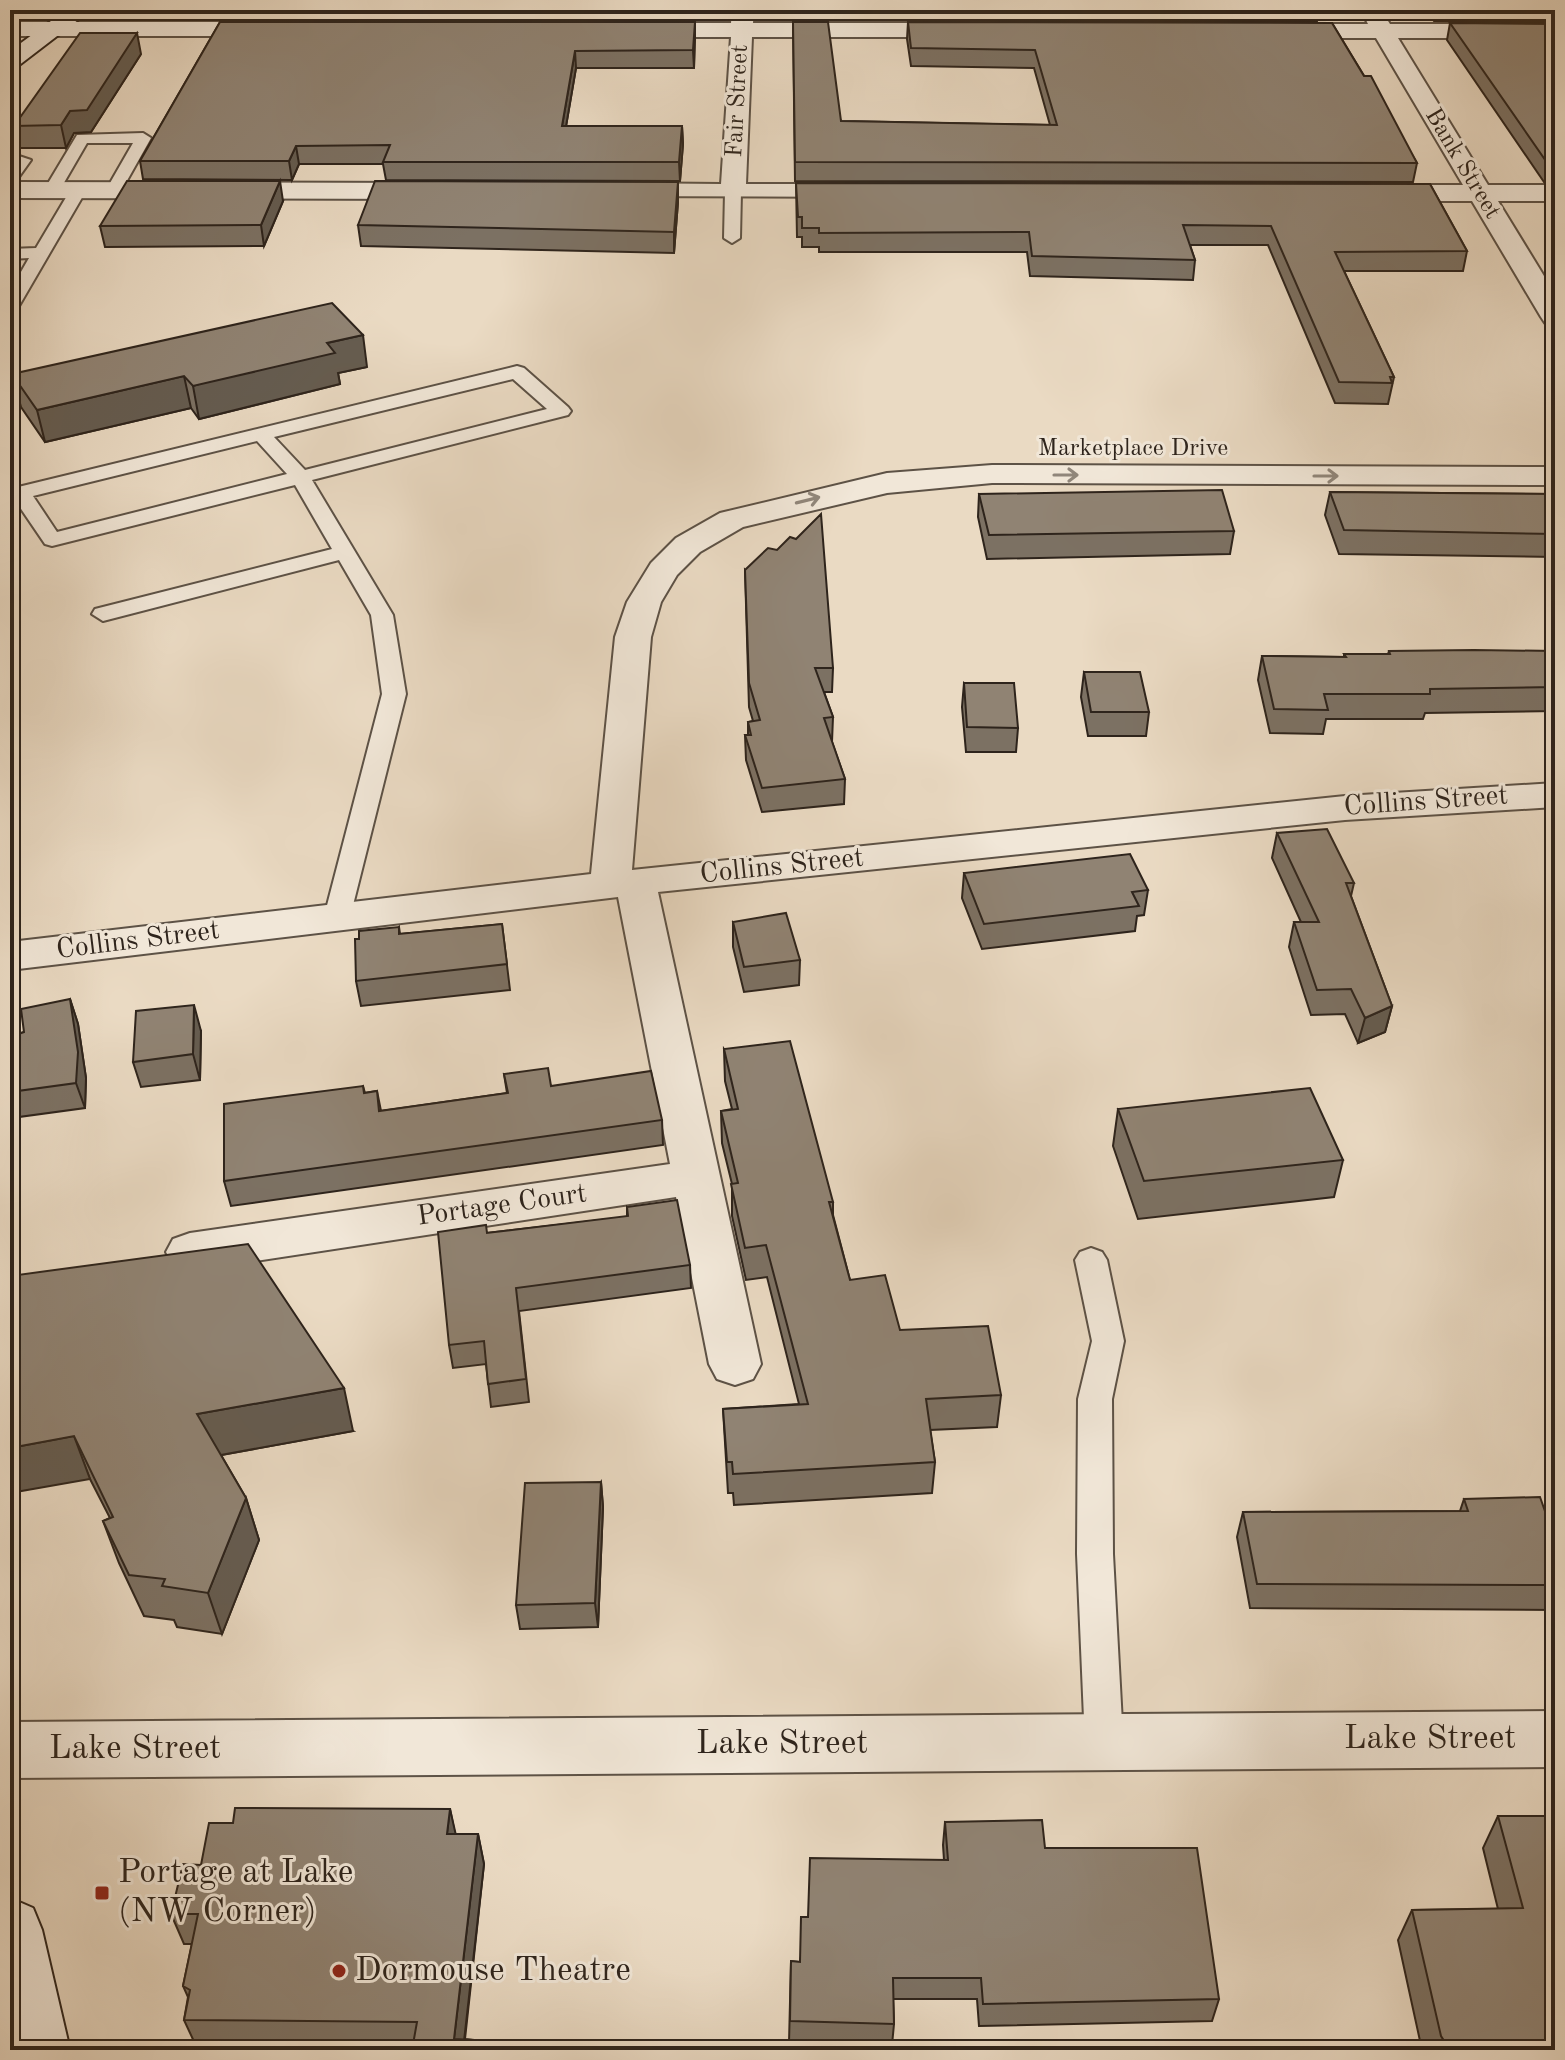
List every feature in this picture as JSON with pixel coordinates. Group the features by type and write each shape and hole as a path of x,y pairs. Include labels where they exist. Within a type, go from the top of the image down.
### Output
{"street":[{"path":"10,61 80,10"},
{"path":"613,30 743,20 998,30"},
{"name":"Fair Street","path":"733,192 743,20"},
{"path":"1250,31 1377,20 1555,31"},
{"name":"Bank Street","path":"1377,20 1555,317"},
{"path":"10,29 295,29"},
{"path":"10,190 461,191"},
{"path":"587,191 885,192"},
{"path":"1358,193 1555,193"},
{"name":"Marketplace Drive","path":"872,456 962,449 1555,448"},
{"name":"Marketplace Drive","path":"732,520 743,501 764,486 791,475"},
{"name":"Marketplace Drive","path":"623,884 633,637 640,614 663,570 688,545 732,520 833,493 939,477 1555,476"},
{"name":"Collins Street","path":"10,956 623,884 1345,808 1555,795"},
{"path":"623,884 696,1177 735,1364"},
{"name":"Portage Court","path":"150,1258 696,1177"},
{"name":"Lake Street","path":"10,1750 1555,1739"},
{"path":"10,1930 37,2050"}],"lane":[{"path":"52,190 82,138 143,138 114,190"},
{"path":"10,158 23,160 10,178"},
{"path":"10,306 79,189"},
{"path":"732,238 733,192"},
{"path":"10,254 42,253"},
{"path":"517,372 561,411 301,478 52,540 15,493 517,372"},
{"path":"261,434 301,478 382,615 394,694 337,917"},
{"path":"103,614 345,552"},
{"path":"1091,1260 1108,1341 1095,1399 1095,1554 1104,1742"}],"building":[{"path":"220,22 695,22 693,50 575,51 562,126 682,126 679,162 383,162 390,145 296,146 289,161 140,161"},
{"path":"793,22 828,22 841,121 1057,125 1035,50 911,48 908,22 1332,23 1364,76 1371,76 1417,163 795,162"},
{"path":"1450,23 1555,24 1555,164 1548,164"},
{"path":"80,33 137,33 87,110 70,111 61,125 14,126"},
{"path":"127,181 280,181 261,225 100,226"},
{"path":"375,181 678,182 674,232 358,225"},
{"path":"796,183 1430,184 1467,251 1335,252 1394,377 1390,377 1392,383 1339,382 1271,226 1183,225 1195,260 1032,256 1029,232 819,233 819,228 802,228 802,217 798,217"},
{"path":"332,303 363,335 327,343 335,353 193,386 184,376 37,410 12,374"},
{"path":"1222,490 1234,531 989,535 979,494"},
{"path":"1330,492 1555,494 1555,534 1344,530"},
{"path":"821,514 833,668 815,668 833,717 824,718 845,779 762,788 745,735 751,735 748,722 760,720 749,683 745,570 768,548 777,550 790,537 796,539"},
{"path":"1389,651 1555,651 1555,687 1430,689 1430,694 1324,694 1328,710 1274,709 1262,656 1346,657 1344,654 1390,654"},
{"path":"1084,672 1140,672 1149,712 1091,712"},
{"path":"964,683 1014,683 1018,728 967,727"},
{"path":"1327,829 1354,883 1346,883 1392,1006 1365,1018 1351,989 1317,990 1294,922 1319,922 1277,833"},
{"path":"1130,854 1148,890 1132,892 1139,906 984,924 964,873"},
{"path":"786,913 800,960 744,967 733,922"},
{"path":"502,924 507,964 356,981 355,939 359,939 359,931 399,927 399,934"},
{"path":"70,999 78,1052 76,1083 10,1092 10,1037 24,1032 21,1009"},
{"path":"194,1005 193,1054 133,1062 136,1011"},
{"path":"790,1041 833,1202 829,1202 850,1280 885,1275 900,1330 988,1326 1001,1395 926,1399 935,1462 733,1474 732,1462 727,1462 723,1409 808,1404 766,1245 745,1248 731,1184 738,1183 721,1111 738,1109 724,1049"},
{"path":"548,1068 551,1086 651,1071 662,1120 224,1181 224,1104 363,1086 364,1093 377,1091 379,1111 508,1093 504,1074"},
{"path":"1310,1088 1343,1160 1144,1181 1118,1109"},
{"path":"677,1200 690,1265 516,1288 526,1379 488,1384 484,1341 449,1345 438,1232 486,1225 487,1233 628,1216 627,1207"},
{"path":"248,1244 344,1388 197,1414 246,1498 208,1593 162,1586 165,1579 129,1575 103,1521 113,1517 74,1436 10,1448 10,1276"},
{"path":"601,1482 595,1603 516,1605 525,1483"},
{"path":"1540,1497 1546,1514 1555,1514 1555,1585 1257,1584 1243,1512 1468,1511 1464,1499"},
{"name":"Dormouse Theatre","path":"235,1808 450,1809 447,1834 478,1834 454,2039 570,2045 570,2050 412,2050 417,2022 184,2020 190,1990 183,1986 198,1914 171,1914 183,1864 201,1865 209,1823 233,1823"},
{"path":"1498,1816 1555,1816 1555,2050 1450,2050 1441,2036 1412,1910 1523,1908"},
{"path":"1042,1820 1045,1848 1197,1848 1219,1999 983,2004 981,1978 893,1978 894,2024 790,2021 791,1961 800,1962 801,1917 808,1917 810,1858 948,1860 945,1822"}],"place":[{"name":"Portage at Lake (NW Corner)","path":"102,1893"},
{"name":"Dormouse Theatre","path":"339,1971"}]}
